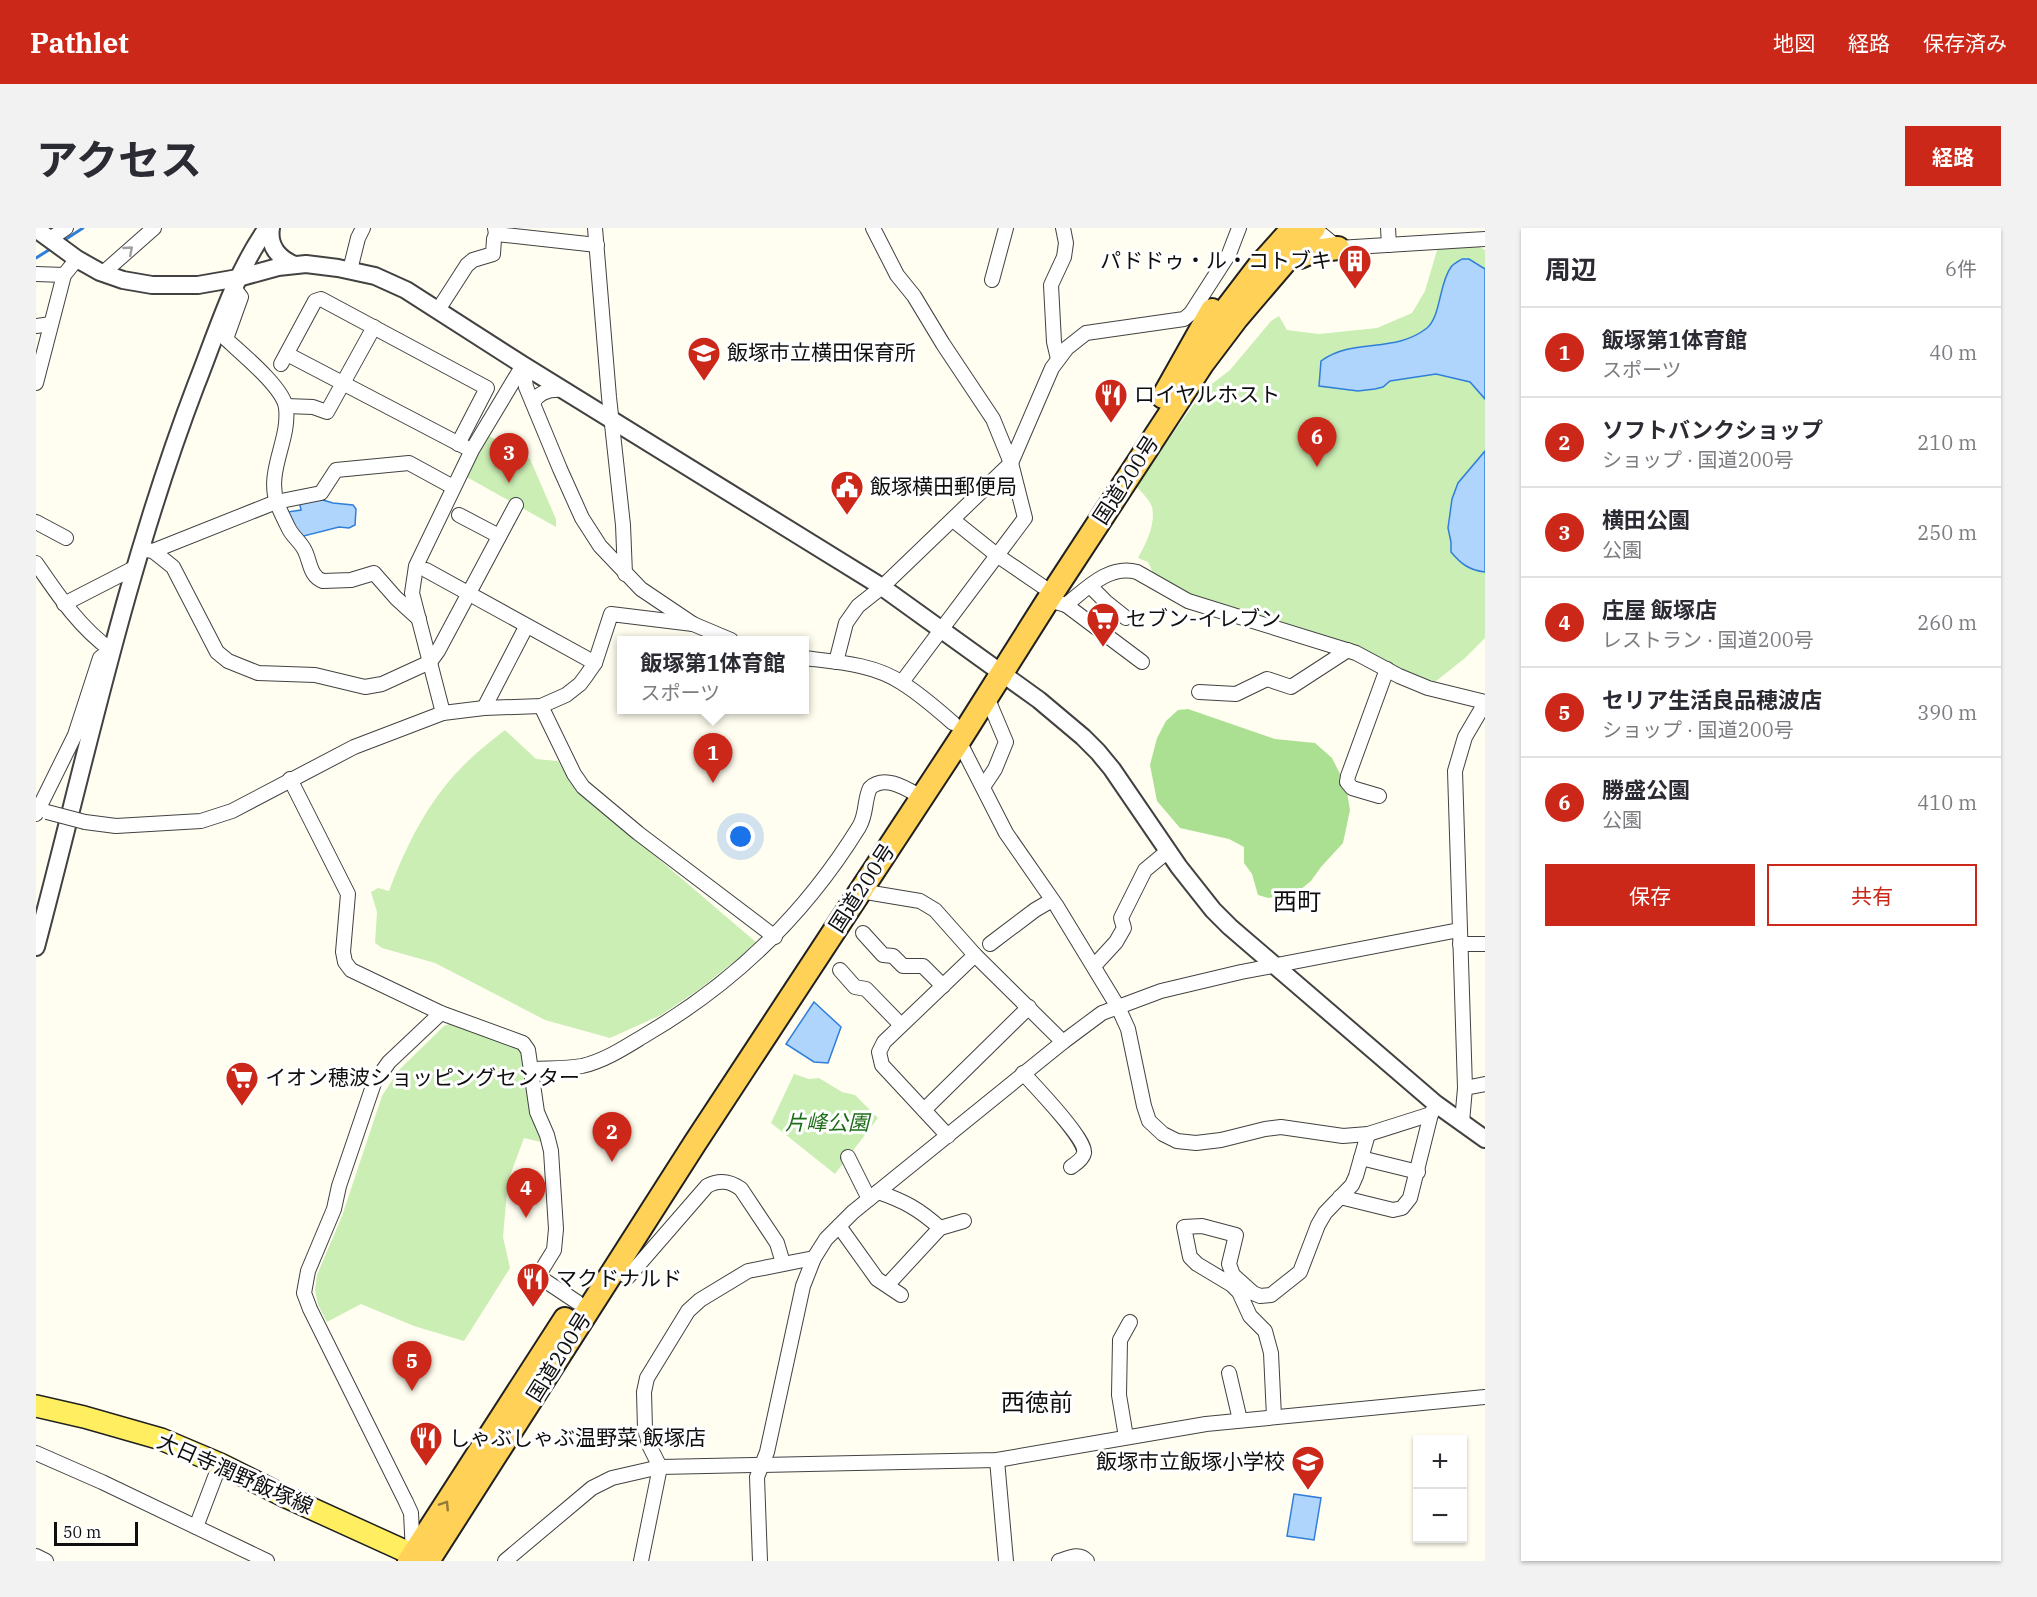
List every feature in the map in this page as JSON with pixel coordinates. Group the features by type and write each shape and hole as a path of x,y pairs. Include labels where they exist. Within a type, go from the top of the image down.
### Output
{"highway":[{"path":"1170,401 1189,347 1249,261 1278,228"},
{"name":"国道200号","path":"419,1559 577,1302 996,669 1052,597 1232,300 1293,228"},
{"path":"1170,401 1229,339 1300,257 1324,234"},
{"name":"国道200号","path":"1170,401 1203,363 1237,318 1324,234"},
{"name":"国道200号","path":"956,732 987,697 996,669"},
{"name":"国道200号","path":"419,1559 615,1269 860,891 915,794"}],"main road":[{"name":"大日寺潤野飯塚線","path":"36,1406 161,1439 220,1464 419,1559"}],"street":[{"path":"50,239 66,228"},
{"path":"103,273 154,228"},
{"path":"269,228 275,250 281,258 295,265"},
{"path":"36,947 111,650 134,568 146,550 169,456 236,283 269,228"},
{"path":"350,270 358,238 363,228"},
{"path":"595,228 626,574"},
{"path":"873,228 897,275 914,296 993,419 1011,463 1025,518 902,682"},
{"path":"992,280 1006,228"},
{"path":"1058,359 1051,285 1064,257 1066,243 1063,228"},
{"path":"836,662 846,623 858,606 882,587 1011,463 1058,359 1086,333 1184,319 1191,313 1225,261 1239,228"},
{"path":"1388,228 1389,245"},
{"path":"1421,228 1423,243"},
{"path":"36,229 77,259 103,273 123,280 173,286 236,283 278,267 295,265 338,268 375,276 438,310 612,421 882,587 1039,700 1083,737 1112,769 1168,851 1213,910 1434,1109 1462,1122 1485,1139"},
{"path":"438,310 467,265 473,260 493,254 496,231 597,245"},
{"path":"1324,234 1389,245 1485,239"},
{"path":"36,383 64,275 77,259"},
{"path":"36,274 64,275"},
{"path":"236,283 242,297 226,339 269,380 286,406 285,429 274,475 276,502 289,530 303,547 311,570 319,579 351,580 374,573 419,619"},
{"path":"458,444 487,388 321,299 315,301 284,359 344,384 458,444 472,450"},
{"path":"36,326 51,324"},
{"path":"286,406 306,406 327,412 374,327"},
{"path":"523,365 526,387 582,518 600,546 641,589 693,624 722,636"},
{"path":"443,713 412,593 416,566 472,450 523,365"},
{"path":"533,403 536,397 546,391 563,390"},
{"path":"146,550 276,502 321,493 336,470 409,463 453,487"},
{"path":"146,550 173,567 217,652 228,661 248,670 285,675 315,675 365,687 382,684 430,662 516,505"},
{"path":"459,515 499,536"},
{"path":"953,520 1052,597 1142,662"},
{"path":"36,522 66,538"},
{"path":"36,563 64,604 89,632 111,650"},
{"path":"64,604 134,568"},
{"path":"1052,597 1090,586 1102,577 1118,570 1128,569 1188,601 1348,650 1428,688 1485,702 1465,737 1455,771 1465,1088 1462,1122"},
{"path":"426,570 595,663"},
{"path":"1090,586 1126,618"},
{"path":"111,650 100,658 75,735 39,812 116,826 201,821 232,811 354,747 443,713 484,708 541,706 573,690 595,663 611,614 693,624"},
{"path":"484,708 526,627"},
{"path":"1199,692 1236,693 1267,679 1291,687 1348,650"},
{"path":"809,659 859,665 902,682 956,732 1006,833 1052,900 1118,1007 1128,1029 1149,1121 1162,1134 1177,1141 1196,1143 1281,1127 1343,1136 1368,1134 1434,1109"},
{"path":"1379,796 1352,788 1347,782 1387,669"},
{"path":"983,788 995,769 1006,742 987,697"},
{"path":"541,706 574,774 583,787 775,937"},
{"path":"290,779 348,894 343,952 345,962 351,970 441,1013 523,1043 528,1050 537,1112 547,1135 550,1151 556,1229 554,1250 538,1276 577,1302"},
{"path":"532,1069 583,1066 612,1055 695,1004 746,964 775,937 815,888 860,825 870,788 874,784 886,782 900,785 915,794"},
{"path":"1094,966 1116,942 1124,928 1121,918 1145,870 1168,851"},
{"path":"860,891 920,901 935,910 975,955 1063,1042"},
{"path":"990,944 1052,900"},
{"path":"863,933 883,955 893,956 903,966 923,966 943,986"},
{"path":"760,1561 757,1477 767,1452 803,1286 814,1258 826,1239 873,1195 1091,1020 1118,1007 1161,991 1275,965 1459,937 1485,944"},
{"path":"948,1137 879,1059 884,1042 975,955"},
{"path":"840,970 855,987 866,989 901,1025"},
{"path":"924,1110 1029,1008"},
{"path":"419,1559 411,1513 304,1293 308,1271 334,1209 339,1186 374,1083 389,1062 441,1013"},
{"path":"1023,1073 1063,1117 1083,1146 1082,1157 1071,1167"},
{"path":"1465,1088 1485,1084"},
{"path":"1340,1197 1398,1210 1406,1205 1418,1172 1434,1109"},
{"path":"1275,1417 1274,1384 1265,1331 1250,1316 1239,1292 1224,1279 1197,1264 1190,1257 1184,1227 1202,1226 1236,1234 1229,1264 1233,1275 1253,1293 1260,1296 1271,1295 1300,1272 1325,1213 1352,1185 1368,1134"},
{"path":"848,1157 873,1195 910,1204 923,1212 940,1228"},
{"path":"1361,1158 1418,1172"},
{"path":"615,1269 628,1277 707,1186 716,1181 733,1183 741,1189 777,1243 783,1263"},
{"path":"891,1281 940,1228 964,1221"},
{"path":"838,1226 878,1279 901,1295"},
{"path":"641,1561 660,1467 650,1447 645,1429 645,1392 647,1378 659,1356 688,1311 700,1300 748,1271 814,1258"},
{"path":"1126,1437 1119,1395 1120,1340 1130,1322"},
{"path":"1229,1372 1240,1420"},
{"path":"506,1561 592,1488 612,1478 660,1467 997,1460 1240,1420 1485,1397"},
{"path":"36,1453 267,1561"},
{"path":"997,1460 1006,1561"},
{"path":"196,1527 220,1464"},
{"path":"36,1556 46,1561"},
{"path":"1059,1561 1080,1556 1087,1561"}],"green space":[{"path":"1476,245 1485,250 1485,638 1465,658 1430,686 1196,599 1154,575 1148,562 1138,558 1150,533 1153,513 1150,502 1137,487 1138,482 1204,390 1230,370 1271,321 1279,316 1287,330 1319,334 1377,328 1412,313 1425,291 1438,247"},
{"path":"489,436 530,459 556,519 556,527 465,476"},
{"path":"1188,709 1275,739 1315,743 1332,758 1346,786 1350,810 1343,843 1311,881 1296,893 1268,898 1258,895 1252,874 1244,863 1244,847 1229,839 1180,828 1157,801 1150,765 1157,738 1166,721 1178,710"},
{"path":"505,730 536,759 558,761 572,785 757,943 701,988 661,1015 610,1038 545,1020 435,963 382,948 375,943 377,912 371,892 378,888 389,891 403,857 428,809 467,762"},
{"path":"452,1023 518,1046 523,1051 532,1112 541,1142 524,1138 508,1181 503,1237 510,1268 464,1341 414,1326 361,1304 327,1322 318,1305 315,1290 317,1275 342,1216 382,1096 398,1071 444,1026"},
{"name":"片峰公園","path":"794,1074 809,1079 819,1078 842,1092 855,1095 878,1118 835,1174 771,1123"}],"water":[{"path":"1462,259 1469,259 1485,269 1485,399 1470,382 1436,374 1390,381 1383,387 1358,391 1319,386 1321,361 1334,354 1347,349 1401,341 1427,328 1435,316 1447,274 1452,266"},
{"path":"1485,451 1485,572 1466,566 1451,552 1448,528 1452,499 1458,483"},
{"path":"316,498 353,505 356,509 355,525 300,537 287,512 301,510 299,500"},
{"path":"814,1002 841,1027 828,1063 814,1062 786,1044"},
{"path":"1294,1494 1321,1498 1314,1540 1287,1536"}],"waterway":[{"path":"63,241 83,228"},
{"path":"36,258 52,248"}],"place":[{"name":"パドドゥ・ル・コトブキ","path":"1355,290"},
{"name":"飯塚市立横田保育所","path":"704,382"},
{"name":"ロイヤルホスト","path":"1111,424"},
{"name":"勝盛公園","path":"1317,467"},
{"name":"横田公園","path":"509,483"},
{"name":"飯塚横田郵便局","path":"847,516"},
{"name":"セブン-イレブン","path":"1103,648"},
{"name":"飯塚第1体育館","path":"713,783"},
{"name":"イオン穂波ショッピングセンター","path":"242,1107"},
{"name":"ソフトバンクショップ","path":"612,1162"},
{"name":"庄屋 飯塚店","path":"526,1218"},
{"name":"マクドナルド","path":"533,1308"},
{"name":"セリア生活良品穂波店","path":"412,1391"},
{"name":"しゃぶしゃぶ温野菜 飯塚店","path":"426,1467"},
{"name":"飯塚市立飯塚小学校","path":"1308,1491"}],"district":[{"name":"西町","path":"1297,902"},
{"name":"西徳前","path":"1037,1403"}]}
